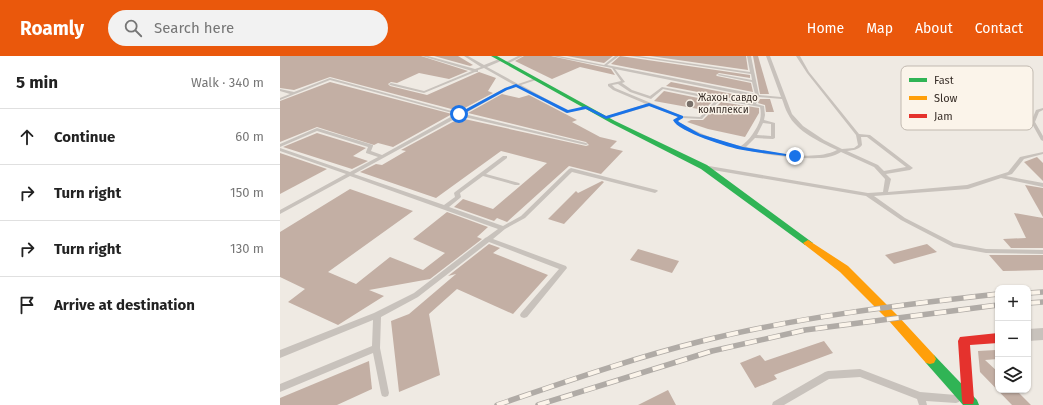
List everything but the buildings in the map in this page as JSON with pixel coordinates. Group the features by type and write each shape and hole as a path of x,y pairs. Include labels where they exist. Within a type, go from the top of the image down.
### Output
{"main road":[{"path":"500,60 606,118 704,167 844,269 894,319 970,403"},
{"path":"970,403 964,341 995,338"}],"street":[{"path":"1031,335 1043,334"}],"lane":[{"path":"424,56 477,70"},
{"path":"466,56 516,86 567,112 586,107"},
{"path":"391,84 424,92 500,60 521,56"},
{"path":"554,56 757,96 784,98"},
{"path":"604,66 611,59 617,56"},
{"path":"632,56 753,73"},
{"path":"749,56 757,96 754,105"},
{"path":"768,56 790,114 801,127 822,141 876,166 888,179 885,194"},
{"path":"682,117 676,120 677,123 698,135 742,148 795,156 821,157 837,154 841,150 855,149 860,145 858,135 813,78 798,56"},
{"path":"613,68 623,82 609,85 614,89 649,105 682,117 701,118 719,99"},
{"path":"720,75 754,80"},
{"path":"280,100 293,93 330,79 459,114 586,144"},
{"path":"280,212 506,89 535,79"},
{"path":"619,83 631,91 651,98 662,88 668,79"},
{"path":"662,88 762,106 764,115 762,121 748,145 742,148"},
{"path":"280,90 293,93"},
{"path":"414,101 424,95 424,92"},
{"path":"606,118 649,105"},
{"path":"1043,109 1036,111 1033,122 1043,140"},
{"path":"753,136 773,138 773,123 762,121"},
{"path":"280,146 317,129 371,146 368,152 382,156"},
{"path":"858,135 868,136 910,168 882,173"},
{"path":"280,149 503,228"},
{"path":"704,167 868,195 968,187 1010,173 1022,158 1042,151"},
{"path":"444,208 458,196 457,193 505,157"},
{"path":"280,354 376,315 416,295 487,239 523,217 571,170 655,192"},
{"path":"482,174 516,184"},
{"path":"1002,176 1043,185"},
{"path":"868,195 903,219 953,245 986,251 1043,252"},
{"path":"487,239 564,268 524,314"},
{"path":"376,315 376,348 384,393"},
{"path":"280,388 376,348"},
{"path":"776,405 828,375 853,373 860,373 920,396 970,403"},
{"path":"920,396 923,405"}],"railway":[{"path":"1031,293 1043,292"},
{"path":"497,405 650,355 702,341 812,318 995,294"},
{"path":"1031,303 1043,302"},
{"path":"538,405 712,351 805,330 995,305"}],"traffic: fast":[{"path":"493,56 613,122 704,167 808,243"},
{"path":"930,359 972,405"}],"traffic: slow":[{"path":"808,243 844,269 894,319 930,359"}],"traffic: jam":[{"path":"968,400 964,341 995,338"}],"place":[{"name":"Жахон савдо комплекси","path":"690,104"}],"route":[{"path":"459,114 506,89 516,86 530,91 567,112 586,107 606,118 649,105 682,117 676,120 677,123 698,135 742,148 795,156"}]}
